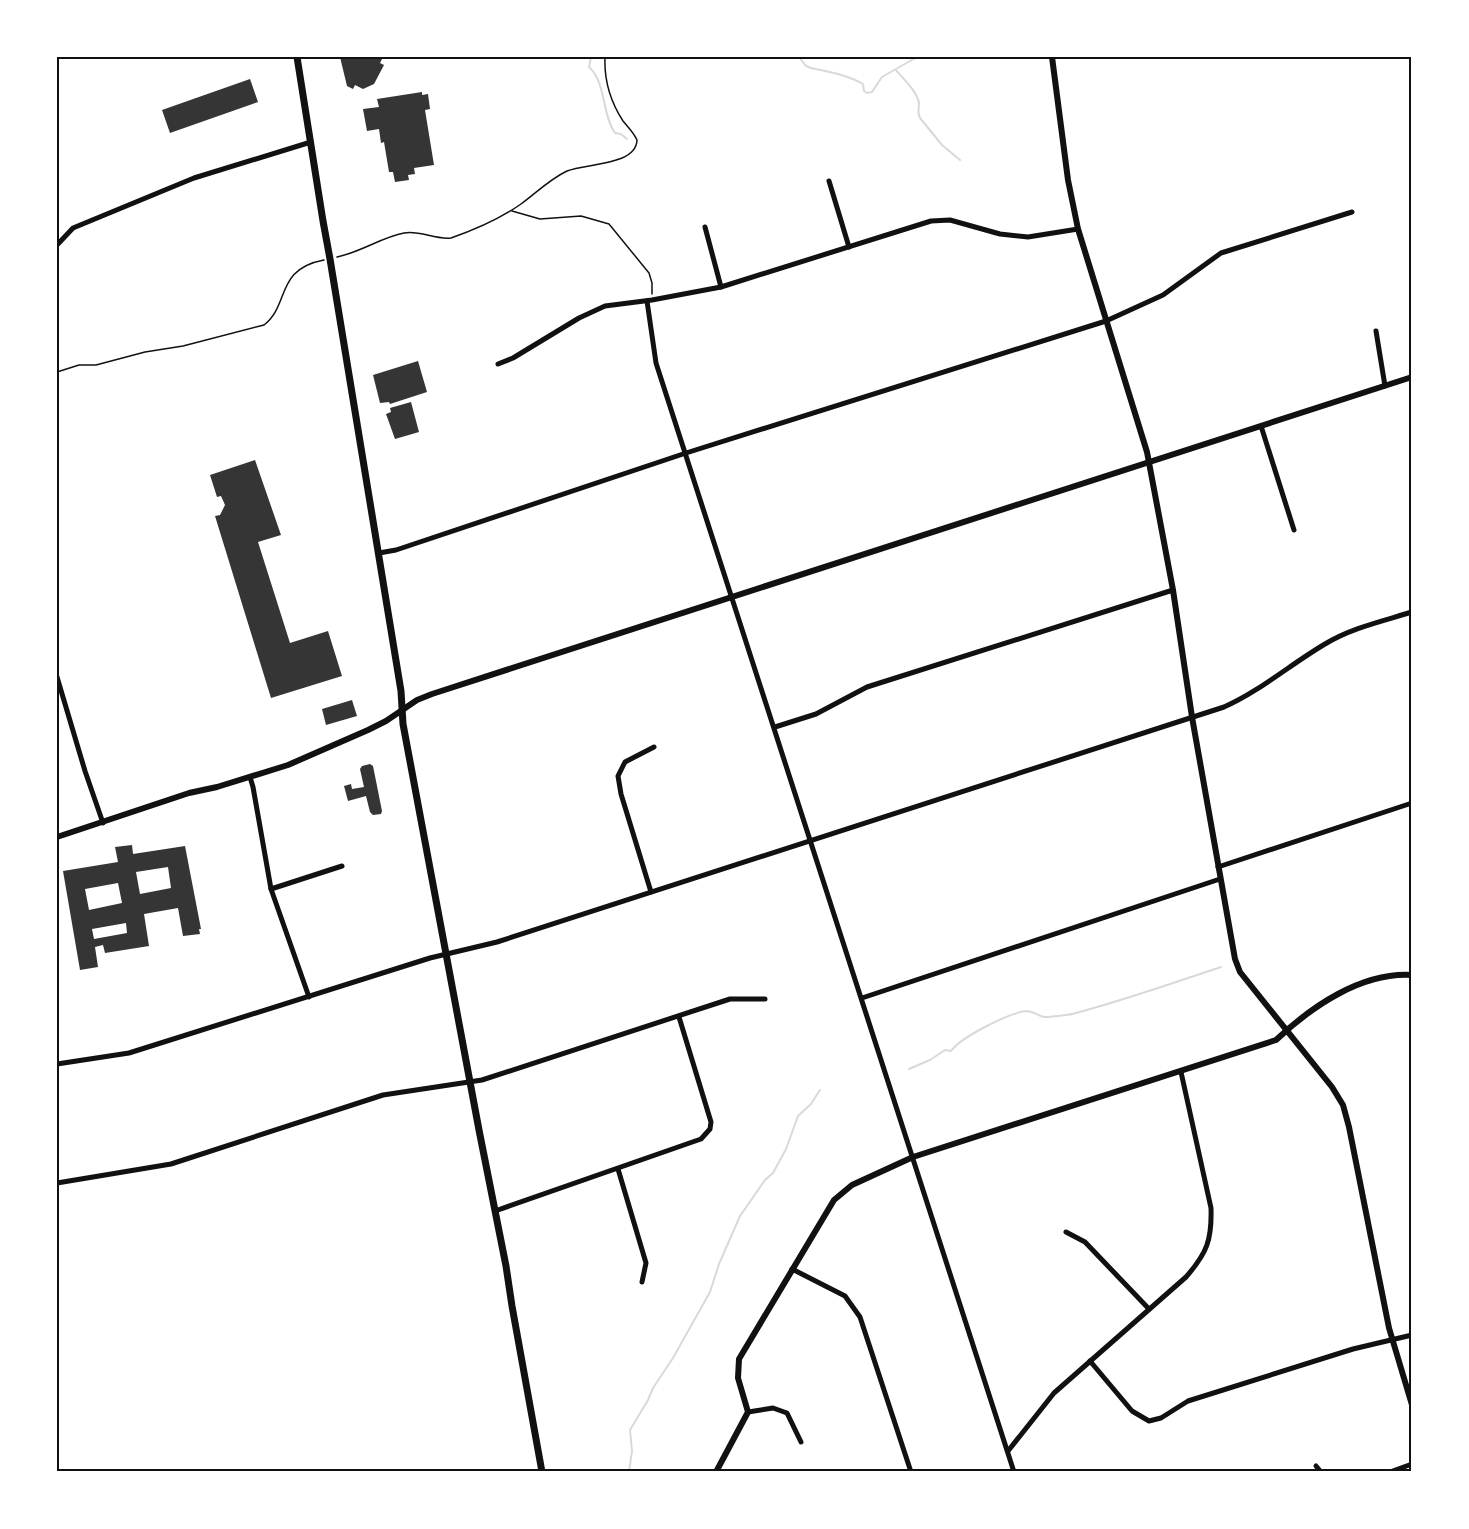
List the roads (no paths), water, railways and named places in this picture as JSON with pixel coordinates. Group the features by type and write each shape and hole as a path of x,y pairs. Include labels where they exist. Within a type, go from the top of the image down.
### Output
{"main road":[{"path":"297,57 322,221 379,553 402,710 542,1472"}],"street":[{"path":"1052,57 1068,180 1078,229 1148,462 1173,590 1192,717 1235,959 1240,972 1332,1087 1343,1105 1392,1339 1412,1405"},
{"path":"57,245 73,228 194,178 311,142"},
{"path":"829,181 849,248"},
{"path":"379,553 396,550 686,453 1106,321 1163,295 1221,253 1352,212"},
{"path":"498,364 579,318 605,306 649,301 721,287 931,221 950,220 1000,234 1028,237 1078,229"},
{"path":"705,227 721,287"},
{"path":"649,301 656,363 812,840 1014,1472"},
{"path":"1376,331 1385,386"},
{"path":"57,837 288,765 356,736 386,721 417,700 432,694 1412,377"},
{"path":"1261,426 1294,530"},
{"path":"775,727 816,714 867,687 1173,590"},
{"path":"57,1064 129,1053 447,954 497,942 1192,717 1241,700 1326,643 1345,634 1412,612"},
{"path":"57,677 103,823"},
{"path":"651,892 621,794 618,776 625,762 654,747"},
{"path":"250,777 271,889 309,997"},
{"path":"1218,867 1412,802"},
{"path":"271,889 342,866"},
{"path":"862,998 1220,879"},
{"path":"716,1472 748,1412 738,1378 739,1359 834,1200 852,1185 913,1157 1276,1040 1339,994 1386,977 1412,975"},
{"path":"57,1183 111,1176 171,1164 383,1095 482,1080 730,999 765,999"},
{"path":"495,1211 700,1139 710,1129 711,1122 680,1017"},
{"path":"1008,1451 1054,1393 1186,1277 1199,1262 1208,1246 1212,1227 1211,1208 1182,1072"},
{"path":"618,1169 646,1263 642,1282"},
{"path":"1066,1232 1085,1242 1149,1309"},
{"path":"792,1269 845,1296 860,1317 911,1472"},
{"path":"1090,1361 1132,1411 1149,1421 1161,1418 1188,1401 1353,1348 1412,1335"},
{"path":"748,1412 773,1408 787,1413 801,1442"},
{"path":"1390,1472 1412,1464"},
{"path":"1316,1466 1321,1472"}],"waterway":[{"path":"591,57 589,67 598,81 611,126 615,133 627,139"},
{"path":"799,57 806,66 845,76 863,84 864,91 867,93 872,92 882,77 917,57"},
{"path":"896,70 916,94 920,118 942,145 960,160"},
{"path":"909,1069 930,1060 945,1050 951,1051 975,1033 1018,1013 1029,1011 1044,1017 1073,1014 1221,967"},
{"path":"629,1472 632,1451 630,1430 710,1292 719,1264 740,1216 765,1180 773,1173 786,1149 798,1116 811,1104 820,1090"}]}
